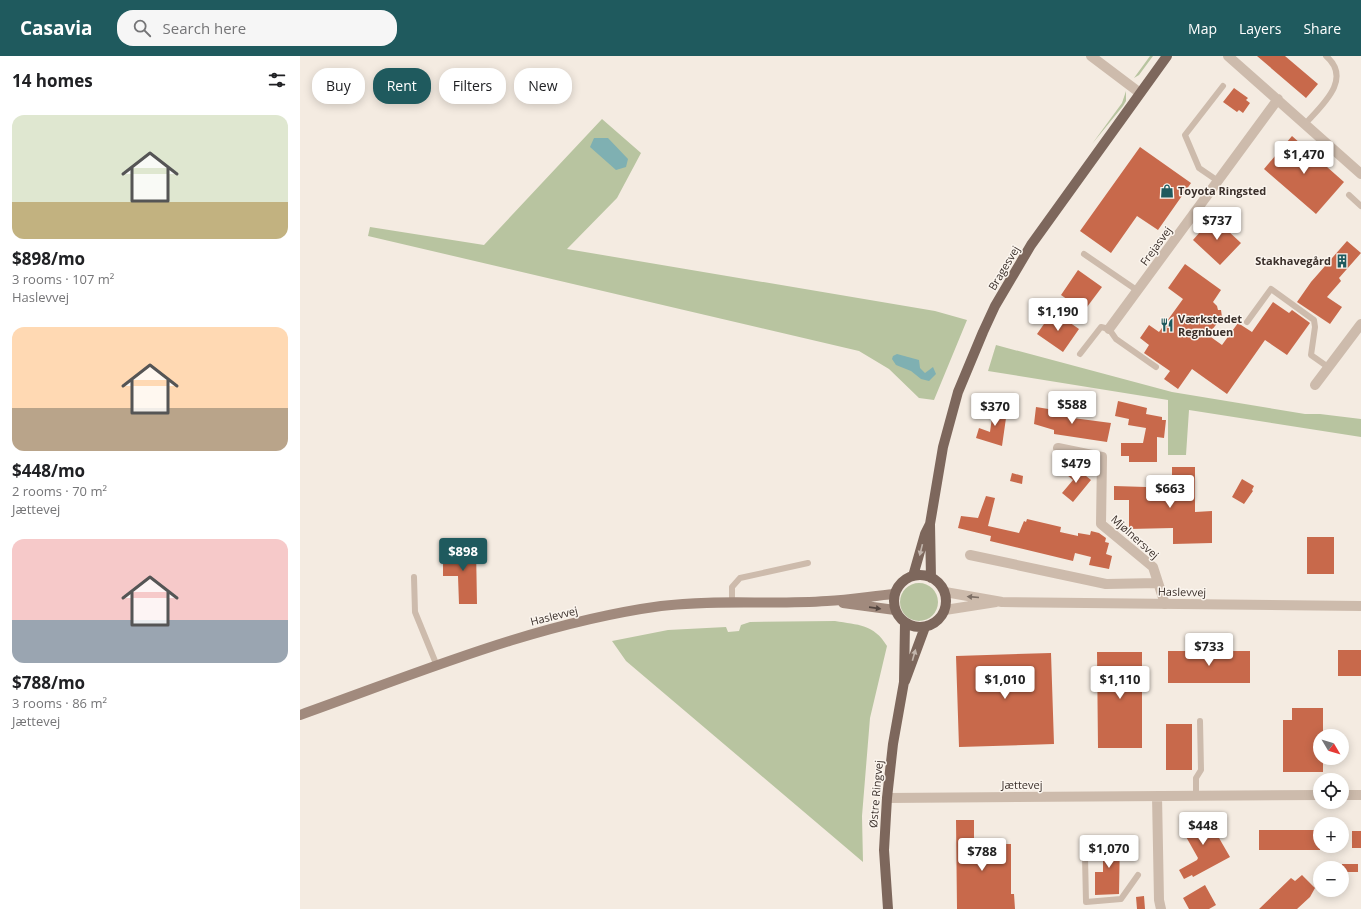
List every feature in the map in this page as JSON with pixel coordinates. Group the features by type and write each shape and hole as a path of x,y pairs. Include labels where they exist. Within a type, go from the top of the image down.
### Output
{"main road":[{"name":"Bragesvej","path":"931,578 930,524 943,447 958,392 995,306 1031,245 1167,56"},
{"name":"Bragesvej","path":"913,576 925,534 930,524"},
{"path":"921,575 931,578 939,584 945,592 945,610 936,622 925,627 918,628 905,623 895,610 894,594 902,582 913,576 921,575"},
{"name":"Haslevvej","path":"300,715 536,632 598,617 662,606 732,601 827,601 894,594"},
{"name":"Haslevvej","path":"827,601 895,610"},
{"name":"Østre Ringvej","path":"888,909 884,850 887,798 893,744 904,682 905,623"},
{"name":"Østre Ringvej","path":"904,682 925,627"}],"street":[{"path":"1091,56 1140,93"},
{"path":"1228,56 1361,174"},
{"name":"Frejasvej","path":"1109,329 1278,99"},
{"path":"1315,385 1361,324"},
{"name":"Mjølnersvej","path":"1058,448 1102,457 1102,524 1152,567 1165,604"},
{"path":"970,555 1106,584 1158,583"},
{"name":"Haslevvej","path":"945,592 1002,602"},
{"name":"Haslevvej","path":"945,610 1002,602 1361,606"},
{"name":"Jættevej","path":"887,798 1313,795"},
{"path":"1349,795 1361,795"},
{"path":"1157,796 1159,900 1161,909"}],"lane":[{"path":"1305,124 1332,93 1338,79 1335,63 1326,56"},
{"path":"1218,181 1199,168 1185,135 1223,86"},
{"path":"1349,195 1361,206"},
{"path":"1084,254 1138,291"},
{"path":"1247,322 1271,289 1314,320 1315,327 1312,355 1328,367"},
{"path":"1080,354 1101,327 1109,329 1116,339 1156,367"},
{"path":"732,601 732,587 740,578 808,563"},
{"path":"414,577 415,612 437,666"},
{"path":"1196,796 1196,778 1201,770 1200,721"},
{"path":"1085,857 1086,902 1122,899 1138,875"}],"green space":[{"path":"1150,56 1153,56 1139,75 1134,78"},
{"path":"1126,91 1126,101 1123,106 1092,144 1122,103"},
{"path":"602,119 641,153 617,198 567,249 935,311 967,320 934,400 919,398 889,369 859,351 368,236 370,227 484,245"},
{"path":"996,345 1172,392 1305,414 1320,414 1361,419 1361,437 1189,410 1186,455 1168,455 1168,400 988,371"},
{"path":"919,583 929,586 935,592 938,602 935,612 929,618 919,621 909,618 903,612 900,602 903,592 909,586"},
{"path":"835,621 871,629 877,633 887,646 870,718 862,816 863,862 626,661 612,641 668,630 726,627 728,632 739,631 741,625 750,622"}],"water":[{"path":"594,138 608,138 628,159 626,167 616,170 590,147"},
{"path":"897,354 919,360 920,368 925,373 933,367 936,374 929,381 921,379 911,371 896,365 892,359 893,356"}],"building":[{"path":"1257,56 1285,56 1318,84 1306,98"},
{"path":"1234,88 1248,98 1246,100 1250,103 1243,113 1239,110 1237,112 1223,102"},
{"path":"1292,136 1344,182 1316,214 1264,169"},
{"path":"1140,147 1191,183 1158,230 1137,216 1111,253 1080,231"},
{"path":"1213,217 1241,243 1220,265 1193,240"},
{"path":"1347,241 1361,253 1339,278 1341,281 1327,297 1342,307 1330,324 1297,302 1311,282"},
{"path":"1185,264 1221,290 1213,302 1217,306 1218,310 1221,310 1222,317 1208,335 1222,345 1238,323 1252,332 1273,302 1289,313 1292,310 1310,323 1287,355 1265,340 1227,394 1192,369 1178,389 1164,379 1170,371 1144,353 1149,345 1140,338 1149,325 1159,332 1183,299 1168,288"},
{"path":"1078,270 1102,287 1084,311 1061,295"},
{"path":"1053,311 1079,329 1063,352 1037,334"},
{"path":"1118,401 1147,408 1146,414 1162,417 1162,420 1166,420 1164,438 1157,437 1157,462 1129,462 1129,456 1121,456 1121,443 1143,443 1146,428 1128,425 1129,419 1115,416"},
{"path":"996,404 1006,405 1005,411 1007,411 1002,446 976,438 979,428 990,432 993,410 995,410"},
{"path":"1036,407 1073,413 1073,418 1111,423 1107,442 1054,434 1054,430 1034,424"},
{"path":"1075,467 1091,480 1073,502 1062,493 1073,480 1067,475"},
{"path":"1172,467 1195,467 1195,512 1212,511 1212,543 1173,544 1173,528 1129,529 1129,500 1114,500 1114,486 1146,487 1146,498 1164,498 1164,488 1172,488"},
{"path":"1012,473 1023,476 1022,484 1010,481"},
{"path":"1242,479 1254,486 1253,491 1244,504 1232,497"},
{"path":"986,496 995,498 988,526 1019,533 1024,521 1026,522 1027,519 1061,527 1060,532 1078,536 1078,533 1090,535 1091,531 1099,533 1106,538 1105,542 1109,543 1106,554 1112,556 1109,569 1089,565 1091,557 1075,553 1073,561 990,541 991,536 958,528 961,516 978,518"},
{"path":"1307,537 1334,537 1334,574 1307,574"},
{"path":"476,548 477,604 459,604 458,576 443,576 443,549"},
{"path":"1338,650 1361,650 1361,676 1338,676"},
{"path":"1168,651 1250,651 1250,683 1168,683"},
{"path":"1097,652 1142,652 1142,748 1098,748"},
{"path":"1051,653 1054,744 959,747 956,656"},
{"path":"1292,708 1323,708 1323,729 1313,729 1313,765 1323,765 1323,772 1283,772 1283,720 1292,720"},
{"path":"1166,724 1192,724 1192,770 1166,770"},
{"path":"1204,812 1230,857 1193,877 1192,875 1184,879 1179,870 1198,858 1180,826"},
{"path":"956,820 974,820 974,844 1011,844 1011,894 1014,894 1015,909 957,909"},
{"path":"1259,830 1313,830 1313,850 1259,850"},
{"path":"1352,831 1361,831 1361,848 1352,848"},
{"path":"1105,837 1120,837 1119,894 1095,895 1095,872 1103,872"},
{"path":"1349,864 1358,864 1358,872 1349,872"},
{"path":"1302,875 1313,886 1313,892 1310,897 1297,909 1259,909 1291,878 1295,881"},
{"path":"1205,885 1216,905 1209,909 1189,909 1183,898"},
{"path":"1144,896 1145,909 1137,909 1136,897"}],"place":[{"name":"Toyota Ringsted","path":"1167,191"},
{"name":"Stakhavegård","path":"1342,261"},
{"name":"Værkstedet Regnbuen","path":"1167,325"}]}
